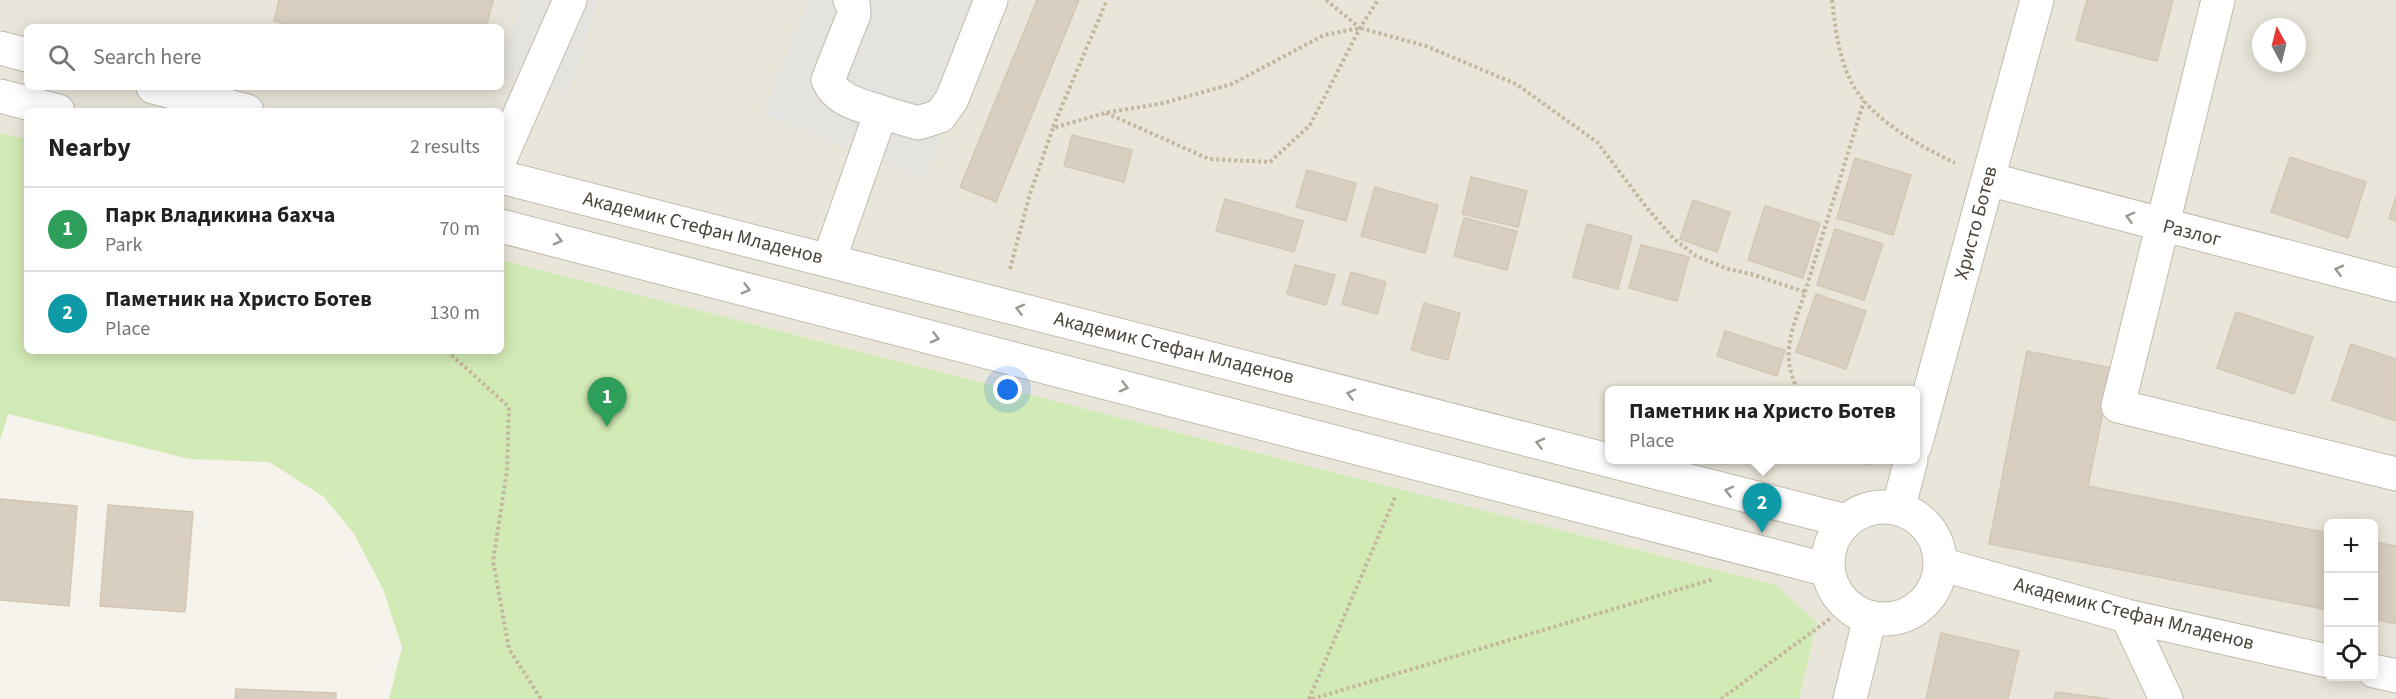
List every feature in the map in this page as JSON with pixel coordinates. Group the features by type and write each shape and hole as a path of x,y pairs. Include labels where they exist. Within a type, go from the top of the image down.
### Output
{"street":[{"path":"504,150 570,0"},
{"path":"850,0 853,2 854,14 828,80 833,92 844,99 918,123 940,116 952,99 991,0"},
{"name":"Христо Ботев","path":"1920,428 2037,0"},
{"path":"2218,0 2118,406 2396,474"},
{"path":"0,48 24,54"},
{"path":"165,90 235,108"},
{"path":"0,96 46,108"},
{"path":"829,260 881,112"},
{"name":"Академик Стефан Младенов","path":"504,178 1605,459"},
{"name":"Разлог","path":"1988,179 2396,285"},
{"path":"504,227 1828,570"},
{"name":"Академик Стефан Младенов","path":"1624,464 1846,521"},
{"path":"1898,509 1910,464"},
{"path":"1886,506 1898,509 1921,519 1933,534 1940,552 1940,564 1935,589 1923,604 1908,614 1890,619 1859,612 1840,599 1831,583 1828,570 1829,547 1846,521 1867,508 1886,506"},
{"name":"Академик Стефан Младенов","path":"1940,564 2127,616 2324,660"},
{"path":"1850,699 1859,612"},
{"path":"2127,616 2166,699"},
{"path":"2378,672 2396,676"}],"path":[{"path":"1001,304 1029,197 1053,128 1107,0"},
{"path":"1326,0 1360,28 1426,46 1516,84 1597,142 1674,240 1696,256 1728,269 1805,292"},
{"path":"1105,113 1209,159 1270,162 1310,126 1360,28 1378,0"},
{"path":"1832,0 1837,37 1849,78 1864,101 1916,145 1988,179"},
{"path":"1053,128 1105,113 1163,103 1232,84 1324,35 1360,28"},
{"path":"1796,386 1791,377 1787,347 1864,101"},
{"path":"450,354 509,407 507,471 493,561 509,649 540,699"},
{"path":"1311,699 1410,462"},
{"path":"1311,699 1717,578"},
{"path":"1721,699 1859,612"}],"shaded area":[{"path":"0,0 2396,0 2396,699 1799,699 1817,623 1776,585 504,261 504,108 24,108 24,138 0,133"},
{"path":"521,0 598,0 568,96 504,76 504,54"},
{"path":"808,0 998,0 923,180 763,114"}],"green space":[{"path":"0,133 24,138 24,354 504,354 504,261 1776,585 1817,623 1799,699 389,699 402,647 383,589 354,534 324,497 269,462 189,459 8,414 0,440"}],"building":[{"path":"279,0 493,1 487,24 284,24 274,21"},
{"path":"1037,0 1079,0 996,202 960,187"},
{"path":"2087,0 2173,0 2157,61 2076,40"},
{"path":"1072,135 1132,150 1124,182 1064,166"},
{"path":"2290,157 2366,182 2348,238 2271,212"},
{"path":"1855,158 1911,175 1893,235 1837,218"},
{"path":"1307,170 1356,183 1346,221 1296,207"},
{"path":"1471,177 1527,191 1518,227 1462,214"},
{"path":"1375,187 1438,205 1425,253 1361,236"},
{"path":"2396,197 2396,221 2389,218"},
{"path":"1225,199 1303,221 1294,252 1216,231"},
{"path":"1693,200 1730,212 1717,252 1680,239"},
{"path":"1765,206 1820,223 1803,278 1748,260"},
{"path":"1464,218 1517,231 1507,270 1454,256"},
{"path":"1587,224 1632,236 1618,289 1573,277"},
{"path":"1835,229 1883,244 1864,300 1817,285"},
{"path":"1641,245 1689,257 1677,301 1629,288"},
{"path":"1295,265 1335,275 1326,305 1287,294"},
{"path":"1351,272 1386,282 1377,314 1342,304"},
{"path":"1816,294 1866,311 1846,369 1796,352"},
{"path":"1424,303 1460,313 1448,360 1411,350"},
{"path":"2236,312 2313,337 2294,394 2217,368"},
{"path":"1725,331 1785,350 1777,376 1717,356"},
{"path":"2351,344 2396,359 2396,421 2332,400"},
{"path":"2027,351 2112,368 2088,486 2324,532 2324,609 1989,544"},
{"path":"0,499 77,506 69,606 0,600"},
{"path":"108,505 193,512 185,612 100,606"},
{"path":"2378,543 2396,546 2396,624 2378,620"},
{"path":"1941,633 2019,651 2008,699 1926,699"},
{"path":"236,689 336,693 336,699 235,699"},
{"path":"2056,692 2110,699 2054,699"}],"place":[{"name":"Парк Владикина бахча","path":"607,427"},
{"name":"Паметник на Христо Ботев","path":"1762,533"}]}
